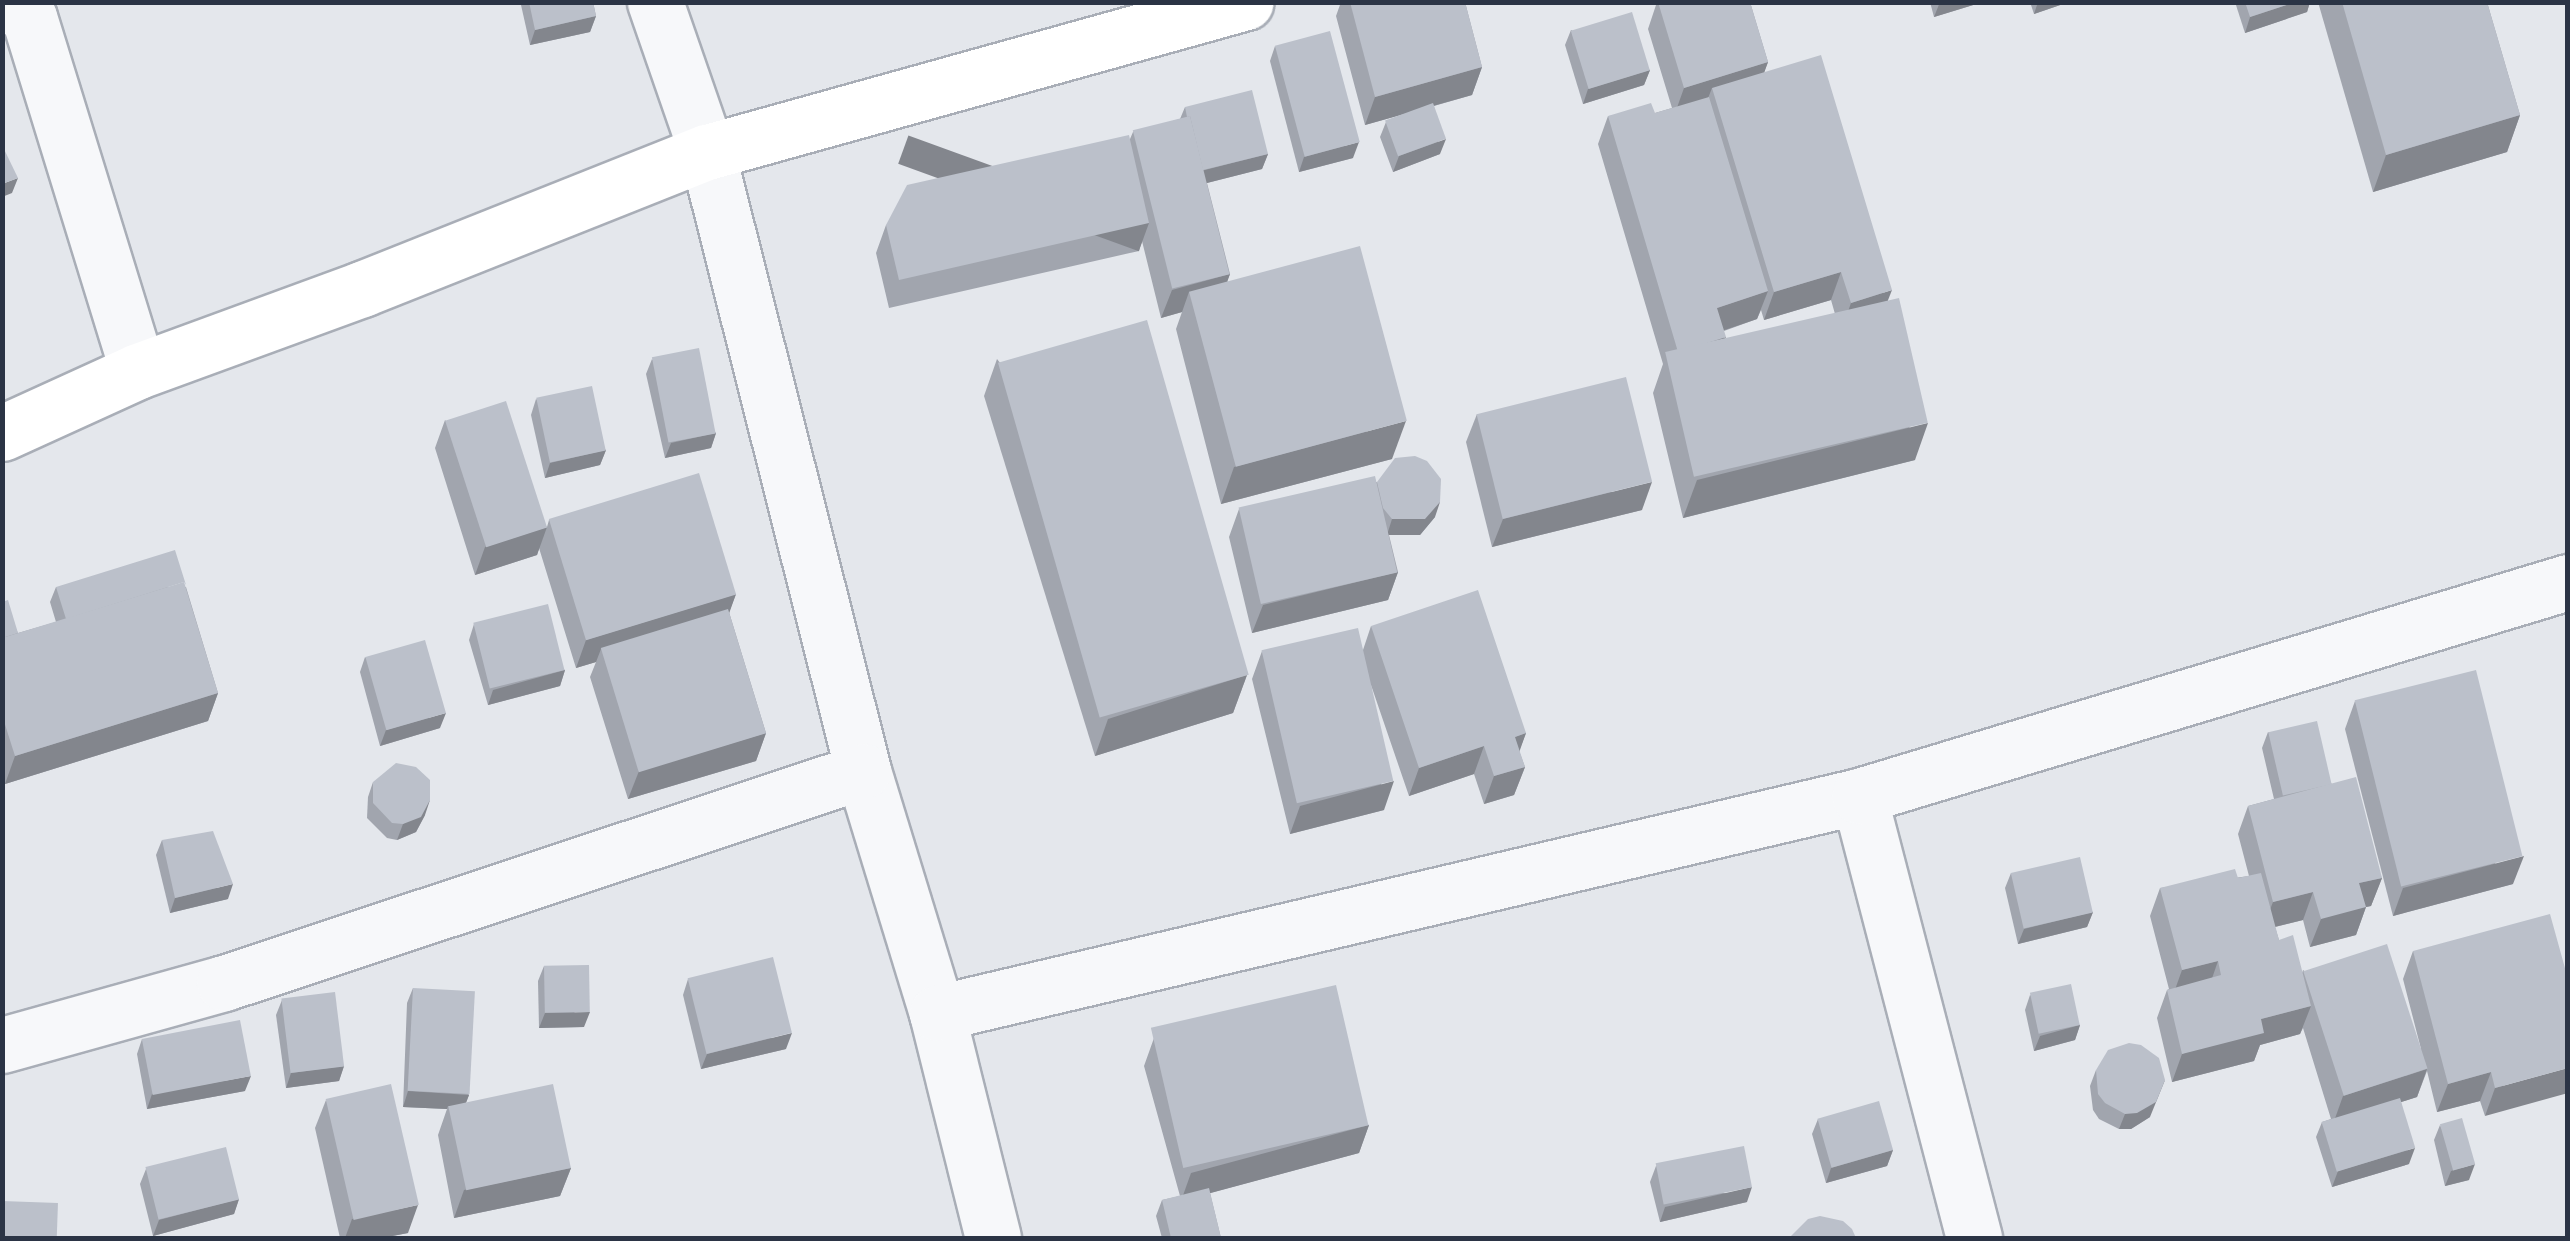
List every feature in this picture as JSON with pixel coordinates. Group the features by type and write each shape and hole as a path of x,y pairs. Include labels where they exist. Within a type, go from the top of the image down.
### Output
{"highway":[{"path":"2,433 138,371 379,282 707,152 1246,2"}],"street":[{"path":"8,2 30,17 138,371"},
{"path":"655,2 707,152 863,771 937,1013 994,1238"},
{"path":"937,1013 1859,796 2568,582"},
{"path":"2,1045 224,983 863,771"},
{"path":"1859,796 1974,1238"}],"building":[{"path":"529,2 593,2 596,16 535,30"},
{"path":"1350,2 1465,2 1482,67 1375,97"},
{"path":"1658,2 1750,2 1768,62 1684,88"},
{"path":"2245,2 2296,2 2250,17"},
{"path":"2342,2 2487,2 2520,115 2386,155"},
{"path":"1632,12 1650,70 1589,89 1571,31"},
{"path":"1330,31 1360,142 1305,157 1275,46"},
{"path":"1821,55 1892,290 1851,303 1841,272 1774,292 1712,88"},
{"path":"1252,90 1268,154 1203,170 1185,107"},
{"path":"1709,97 1768,291 1717,308 1726,337 1678,352 1608,116 1651,103 1655,113"},
{"path":"1433,103 1446,139 1398,156 1385,120"},
{"path":"1190,116 1229,274 1172,288 1133,130"},
{"path":"1129,135 1149,223 899,280 886,225 907,185"},
{"path":"2,145 18,178 2,184"},
{"path":"1360,246 1407,421 1236,467 1189,292"},
{"path":"1899,298 1928,423 1694,477 1665,352"},
{"path":"1147,320 1249,675 1100,717 998,363"},
{"path":"699,348 716,433 668,443 652,357"},
{"path":"1626,377 1652,482 1503,519 1477,414"},
{"path":"592,386 606,451 550,462 536,398"},
{"path":"506,401 547,527 486,547 445,421"},
{"path":"1415,456 1427,461 1441,479 1440,502 1425,519 1392,519 1383,508 1377,482 1395,458"},
{"path":"699,473 736,594 586,640 549,519"},
{"path":"1375,476 1397,572 1261,604 1239,507"},
{"path":"175,550 186,585 184,582 66,619 56,587"},
{"path":"184,582 218,693 15,756 2,715 2,638"},
{"path":"1478,590 1526,733 1515,737 1525,767 1494,776 1484,746 1419,768 1371,626"},
{"path":"8,600 18,633 2,638 2,602"},
{"path":"548,604 564,670 490,689 473,623"},
{"path":"728,609 766,733 639,772 601,648"},
{"path":"1358,628 1393,781 1297,803 1262,650"},
{"path":"425,640 446,713 386,730 365,657"},
{"path":"2476,670 2522,856 2401,887 2355,700"},
{"path":"2317,721 2332,784 2283,796 2268,732"},
{"path":"396,763 416,767 430,780 430,800 421,817 403,824 392,823 373,803 373,782"},
{"path":"2356,777 2382,878 2359,883 2366,907 2321,919 2313,892 2273,902 2248,806"},
{"path":"213,831 233,884 175,898 162,840"},
{"path":"2080,857 2093,913 2024,929 2011,873"},
{"path":"2235,869 2238,878 2261,873 2279,940 2293,935 2311,1006 2261,1019 2264,1033 2182,1054 2167,990 2221,975 2218,961 2182,970 2160,888"},
{"path":"2550,914 2568,979 2568,1068 2495,1088 2491,1072 2448,1084 2413,951"},
{"path":"2387,944 2427,1069 2344,1096 2303,971"},
{"path":"773,957 792,1033 706,1054 688,978"},
{"path":"589,965 590,1012 545,1013 544,966"},
{"path":"2071,984 2080,1025 2039,1034 2030,993"},
{"path":"1336,985 1368,1125 1183,1168 1151,1028"},
{"path":"413,988 475,991 470,1094 408,1091"},
{"path":"335,992 344,1066 291,1073 281,999"},
{"path":"240,1020 251,1076 153,1095 142,1039"},
{"path":"2129,1043 2141,1045 2159,1058 2165,1080 2156,1102 2137,1113 2125,1114 2105,1103 2098,1094 2096,1070 2108,1050"},
{"path":"391,1084 419,1205 354,1220 326,1099"},
{"path":"553,1084 571,1168 466,1190 448,1106"},
{"path":"2400,1098 2415,1148 2337,1172 2322,1122"},
{"path":"1879,1101 1893,1150 1832,1168 1817,1119"},
{"path":"2462,1118 2475,1164 2453,1170 2440,1124"},
{"path":"1744,1146 1752,1187 1664,1204 1656,1163"},
{"path":"226,1147 239,1199 159,1219 145,1167"},
{"path":"1209,1188 1221,1238 1171,1238 1162,1200"},
{"path":"2,1201 58,1203 57,1238 2,1238"},
{"path":"1820,1216 1843,1221 1856,1238 1791,1238 1808,1219"}]}
